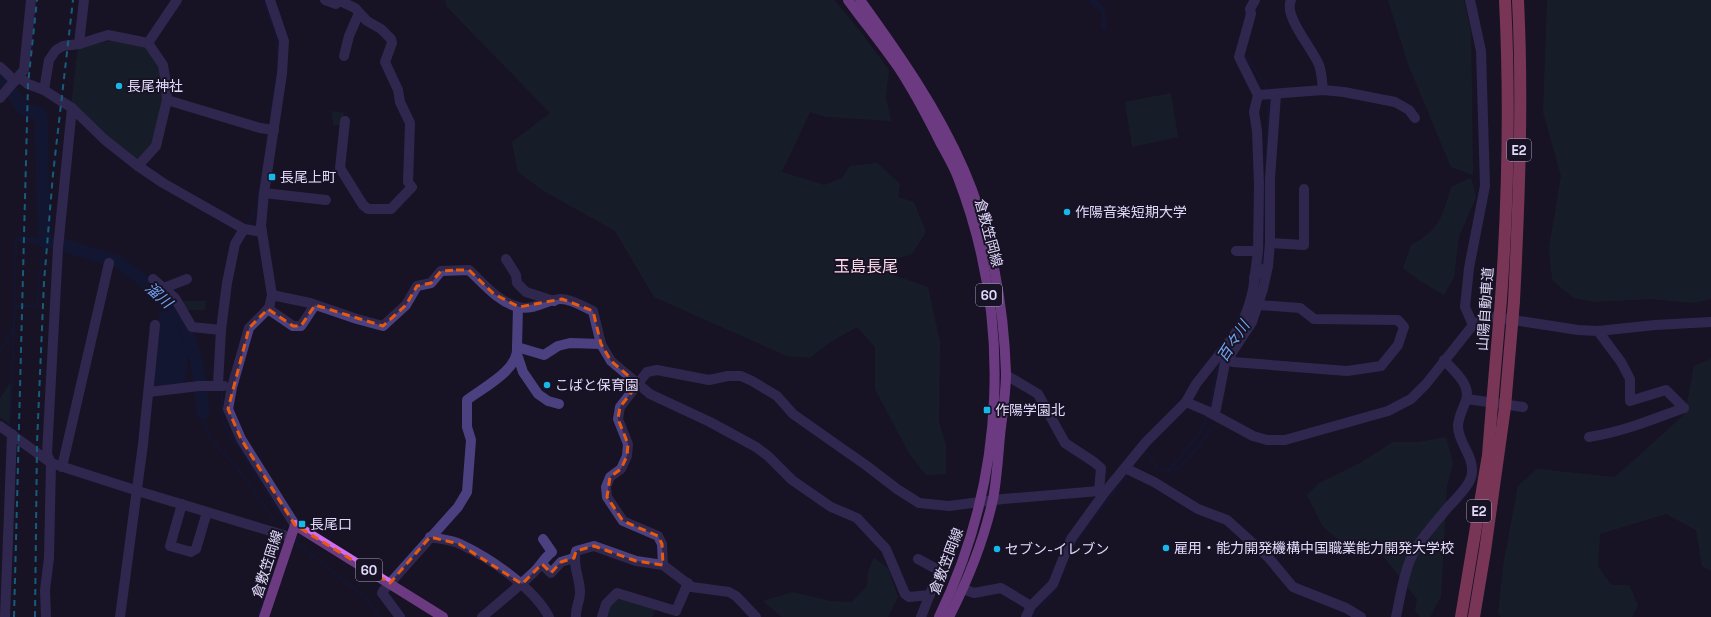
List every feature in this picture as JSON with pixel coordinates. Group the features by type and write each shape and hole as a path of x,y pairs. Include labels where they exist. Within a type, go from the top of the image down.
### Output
{"highway":[{"name":"山陽自動車道","path":"1461,617 1488,455 1501,299 1507,214 1505,0"},
{"name":"山陽自動車道","path":"1474,617 1485,551 1505,407 1514,301 1518,218 1520,109 1518,0"}],"main road":[{"name":"倉敷笠岡線","path":"848,0 898,67 924,110 956,173 983,258 993,323 996,389 986,478 974,528 958,575 939,617"},
{"name":"倉敷笠岡線","path":"860,0 904,61 932,105 964,170 979,212 991,256 1002,323 1006,375 996,479 983,532 963,589 949,617"},
{"name":"倉敷笠岡線","path":"264,617 286,536 295,525 386,586 443,617"}],"street":[{"path":"0,98 24,70 31,0"},
{"path":"79,44 84,0"},
{"path":"148,43 177,0"},
{"path":"223,385 249,328 268,309 272,295 262,232 270,129 282,74 284,41 270,0"},
{"path":"325,0 336,4 338,0 356,7 391,39 392,43 385,62 398,90 400,102 410,123 408,182 412,187 391,209 368,209 363,205 340,168 345,121"},
{"path":"1210,413 1216,409 1225,361 1253,290 1258,251 1264,185 1268,95 1239,57 1250,9 1255,0"},
{"path":"1291,0 1289,4 1290,14 1319,65 1323,90"},
{"path":"1470,0 1481,51 1485,186 1466,291 1465,307 1473,325"},
{"path":"344,56 356,7"},
{"path":"44,90 48,60 56,50 63,46 79,44 108,35 148,43 163,64 167,100 156,146 138,166"},
{"path":"0,67 13,82 28,84 44,90 72,108 104,140 138,166 203,207 247,230 262,232"},
{"path":"1026,617 1031,606 1053,584 1071,539 1102,491 1127,469 1146,442 1186,402 1196,384 1225,361 1252,322 1260,305 1273,243 1254,112 1268,95 1323,90 1395,102 1409,110 1415,118"},
{"path":"167,100 270,129"},
{"path":"46,617 45,590 48,558 51,463 47,454 59,244 72,108"},
{"path":"1273,243 1304,245 1304,189"},
{"path":"264,193 326,200"},
{"path":"247,230 235,244 221,330 223,385 228,409 241,440 295,525"},
{"path":"1236,251 1258,251"},
{"path":"506,259 516,275 517,283 526,292 554,301"},
{"path":"62,466 108,263"},
{"path":"1255,277 1267,267"},
{"path":"272,295 315,305 383,326 406,305 417,286 431,283 441,272 469,270 494,294 518,307 528,307 562,299 571,301 593,311 601,344 611,361 638,384 650,394 710,422 756,447 768,456 792,480 831,507 857,518 886,549 905,594 909,597 930,595"},
{"path":"153,279 175,298 192,327 221,330"},
{"path":"164,288 187,279"},
{"path":"268,309 293,326 301,326 315,305"},
{"path":"1225,361 1347,371 1381,366 1398,345 1404,327 1398,320 1314,319 1300,308 1260,305"},
{"path":"518,307 517,350 521,368 538,394 548,401 559,404"},
{"path":"1186,402 1253,436 1267,440 1285,440 1388,412 1411,399 1426,384 1473,325 1484,319 1494,317 1578,330 1598,331 1655,325 1711,322"},
{"path":"120,617 139,492 155,325"},
{"path":"1589,437 1646,423 1684,408 1666,390 1630,401 1630,379 1621,362 1598,331"},
{"path":"517,350 544,355 558,346 570,343 601,344"},
{"path":"400,617 382,593 386,586 458,507 467,492 471,440 467,427 467,400 509,368 517,350"},
{"path":"1396,617 1411,559 1445,511 1465,489 1473,473 1470,455 1459,434 1458,425 1467,399 1467,390 1463,381 1444,360"},
{"path":"664,565 662,544 658,536 623,521 607,497 606,487 610,477 621,469 627,456 628,444 618,419 620,407 647,372 657,370 709,380 728,376 741,376 777,396 793,414 897,489 919,502 949,506 992,500 1102,491"},
{"path":"1006,375 1038,394 1065,443 1101,468 1102,491"},
{"path":"149,392 199,386 223,385"},
{"path":"1467,399 1523,407"},
{"path":"0,426 51,463 139,492 286,536"},
{"path":"0,616 4,617 12,434"},
{"path":"1127,469 1140,474 1198,509 1227,520 1268,557 1293,587 1346,608 1360,617"},
{"path":"182,504 170,546 191,552 196,549 207,512"},
{"path":"430,537 459,544 522,584 535,596 549,617"},
{"path":"482,617 522,584 542,564 545,557 552,552 543,539"},
{"path":"576,617 575,608 579,602 580,591 574,558 576,551 594,546 636,561 664,565 692,587 729,592 736,596 756,617"},
{"path":"542,564 552,573 561,562 574,558"},
{"path":"918,559 942,572 921,617"},
{"path":"602,617 606,604 617,593 671,614 677,610 688,583"},
{"path":"963,589 974,593 1001,588 1031,606"}],"highlighted area":[{"path":"456,270 469,270 494,294 519,307 562,299 593,311 601,344 611,361 638,384 620,407 618,419 628,444 627,456 621,469 610,477 607,497 623,521 658,536 662,544 663,565 636,561 594,546 576,551 574,558 561,562 551,573 542,564 522,584 459,544 430,537 390,583 295,525 241,439 228,409 249,328 268,309 293,326 301,326 315,305 383,326 406,305 417,286 431,283 441,271"}],"green space":[{"path":"445,0 834,0 860,31 889,70 886,97 891,121 826,117 810,112 782,172 824,185 842,178 850,166 877,163 900,184 898,197 914,202 926,232 912,254 870,267 928,287 940,342 939,422 946,445 946,474 926,475 910,455 875,389 875,347 857,327 829,343 810,358 787,356 654,297 615,231 542,190 518,172 512,142 550,113 447,7"},
{"path":"1388,0 1464,0 1471,32 1473,175 1451,167 1408,64"},
{"path":"1547,0 1711,0 1711,299 1694,303 1651,299 1595,302 1574,298 1552,280 1549,248 1561,176 1543,112"},
{"path":"111,41 140,43 155,55 165,86 154,146 137,164 71,105 78,47"},
{"path":"1171,93 1178,137 1132,147 1125,102"},
{"path":"332,111 344,113 342,125 333,125"},
{"path":"1471,178 1476,197 1459,236 1454,277 1444,295 1420,281 1403,268 1411,245 1428,234 1438,222 1445,207 1451,187"},
{"path":"181,301 206,301 205,310 188,310"},
{"path":"1711,359 1711,571 1702,566 1696,530 1666,514 1600,534 1598,566 1611,585 1629,585 1638,605 1632,617 1501,617 1498,613 1504,560 1518,486 1537,469 1615,477 1685,414 1694,366"},
{"path":"11,382 10,424 0,417 0,398"},
{"path":"1446,437 1453,463 1447,486 1441,596 1430,617 1420,617 1415,611 1417,599 1380,552 1347,546 1323,527 1307,495 1319,483 1360,463 1393,442 1418,442"},
{"path":"874,558 888,568 898,597 888,617 782,617 763,601 792,592 831,601 852,602 867,586 868,571"},
{"path":"618,596 656,607 652,617 604,617 609,604"}],"water":[{"path":"1089,0 1097,0 1105,9 1107,28 1104,31 1101,27 1102,12 1091,4"},
{"path":"16,236 61,239 61,247 16,241"},
{"path":"161,311 171,312 188,353 186,379 183,379 184,385 154,388"}],"waterway":[{"path":"263,0 275,31 278,52"},
{"name":"百々川","path":"1244,54 1269,90"},
{"name":"溜川","path":"0,73 23,109 41,114 44,241 61,243 66,246 118,262 162,294 173,306 187,332 196,360 203,413"},
{"path":"270,117 277,74"},
{"name":"百々川","path":"1266,168 1269,98"},
{"name":"百々川","path":"1262,266 1265,184"},
{"path":"248,226 258,200 259,191"},
{"path":"0,351 14,328 16,238 18,239"},
{"path":"14,306 37,305 43,242"},
{"name":"百々川","path":"1258,287 1260,276"},
{"path":"159,324 162,294"},
{"path":"10,429 14,329"},
{"name":"百々川","path":"1210,409 1215,377 1222,360"},
{"path":"222,389 222,411 225,426 282,517"},
{"path":"203,413 210,438 235,465 277,523"},
{"name":"百々川","path":"1143,453 1148,454 1158,469 1168,471 1200,433 1208,415"},
{"path":"1168,471 1181,465 1187,460 1213,426"},
{"name":"百々川","path":"1070,553 1081,534 1129,473"},
{"path":"284,532 285,525"},
{"path":"303,536 298,538 296,542 367,599 380,617"},
{"path":"258,617 282,538"},
{"name":"百々川","path":"1034,617 1057,587 1063,572"},
{"path":"387,591 406,617"}],"railway":[{"path":"14,617 28,84 37,0"},
{"path":"35,617 37,443 44,282 53,174 73,0"}],"place":[{"name":"長尾神社","path":"119,86"},
{"name":"長尾上町","path":"272,177"},
{"name":"作陽音楽短期大学","path":"1067,212"},
{"name":"こばと保育園","path":"547,385"},
{"name":"作陽学園北","path":"987,410"},
{"name":"長尾口","path":"302,524"},
{"name":"雇用・能力開発機構中国職業能力開発大学校","path":"1166,548"},
{"name":"セブン-イレブン","path":"997,549"}],"district":[{"name":"玉島長尾","path":"866,266"}]}
